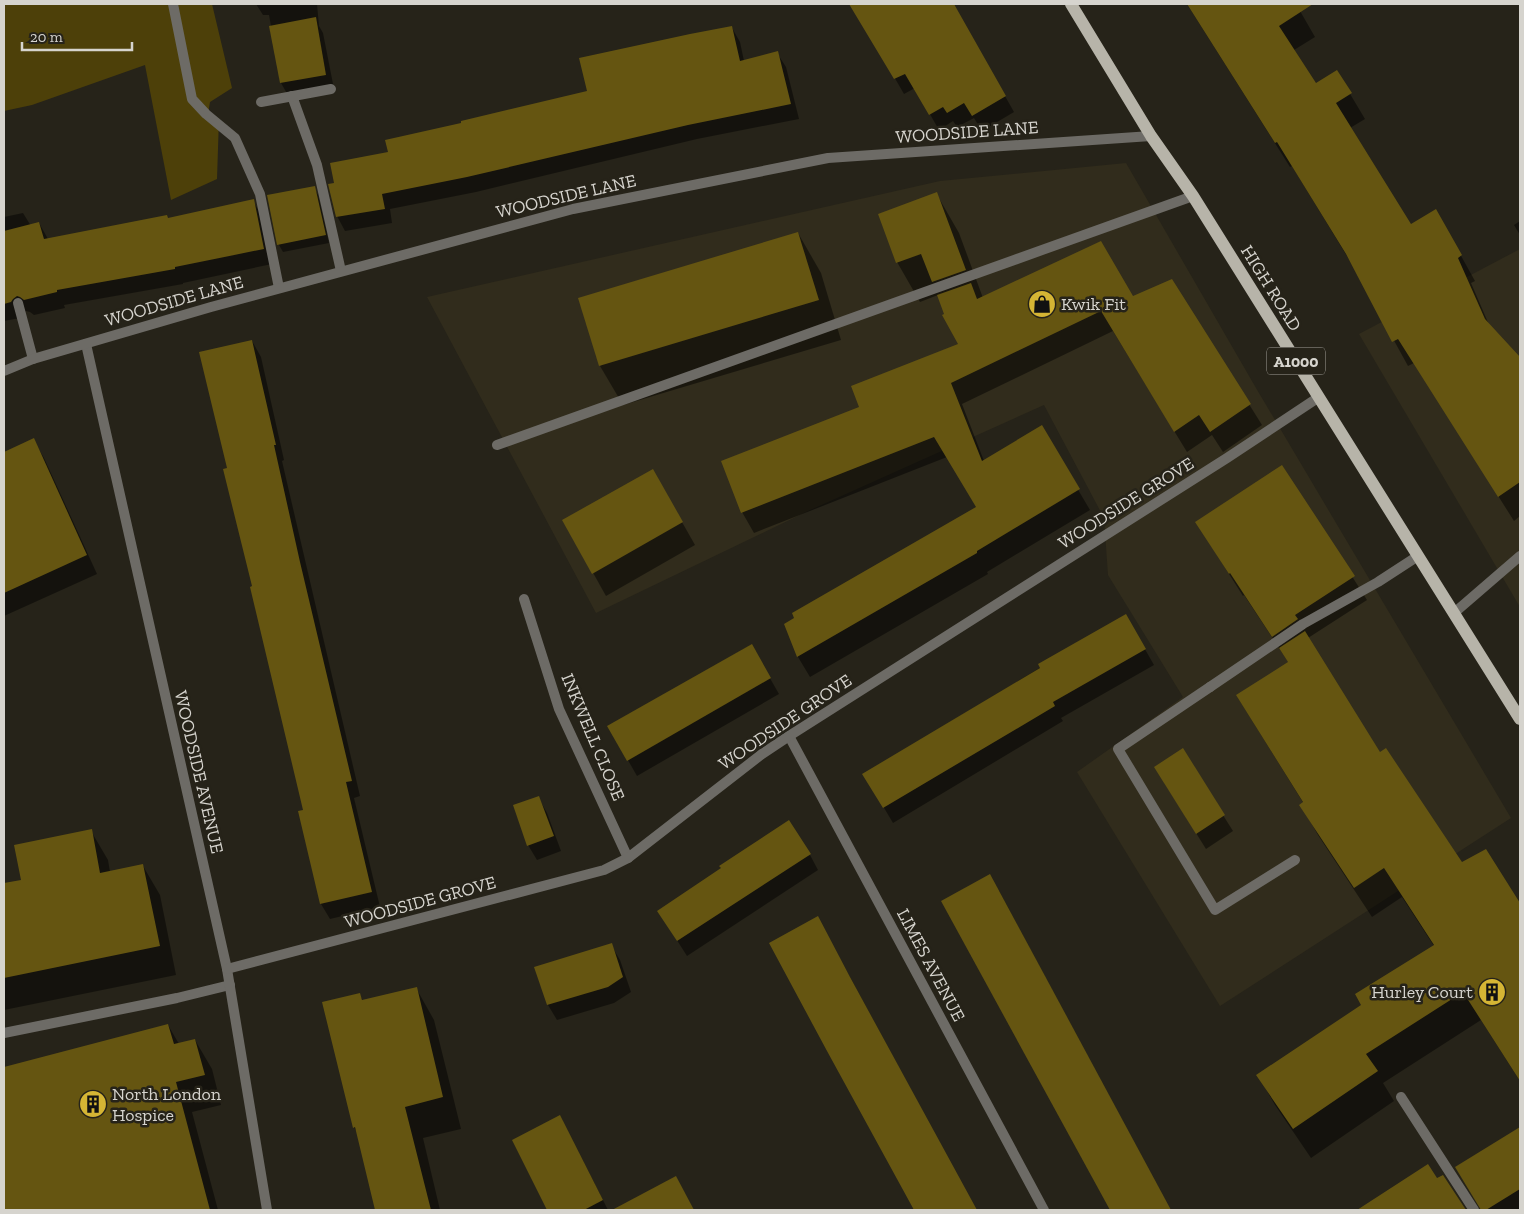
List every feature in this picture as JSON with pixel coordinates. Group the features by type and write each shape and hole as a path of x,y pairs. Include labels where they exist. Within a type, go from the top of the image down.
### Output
{"main road":[{"name":"HIGH ROAD","path":"1071,4 1151,136 1193,196 1520,719"}],"street":[{"path":"174,4 192,98 206,114 235,138 260,194 279,288"},
{"path":"261,102 331,89"},
{"path":"292,96 317,165 341,271"},
{"name":"WOODSIDE LANE","path":"4,371 33,359 279,288 573,209 828,158 1151,136"},
{"path":"497,445 1193,196"},
{"path":"18,303 33,359"},
{"name":"WOODSIDE AVENUE","path":"86,344 227,969 268,1210"},
{"name":"WOODSIDE GROVE","path":"227,969 604,870 628,858 762,754 789,736 1319,398"},
{"path":"1295,860 1215,910 1118,749 1303,624 1378,582 1418,556"},
{"path":"1454,613 1520,556"},
{"name":"INKWELL CLOSE","path":"524,598 559,709 628,858"},
{"name":"LIMES AVENUE","path":"789,736 1044,1210"},
{"path":"4,1033 177,998 230,985"},
{"path":"1401,1097 1474,1210"}],"shaded area":[{"path":"4,4 212,4 232,88 210,102 207,120 219,118 217,179 171,200 145,65 32,105 4,111"},
{"path":"1126,163 1256,388 1511,818 1220,1006 1077,772 1183,697 1108,575 1104,518 1044,405 808,511 596,613 427,297 940,181"},
{"path":"1520,249 1520,607 1359,334"}],"building":[{"path":"849,4 954,4 1006,96 972,116 964,103 947,113 943,107 929,115 905,74 894,79"},
{"path":"1187,4 1313,4 1279,26 1316,83 1337,70 1352,93 1336,103 1411,224 1436,209 1462,255 1458,258 1485,319 1520,357 1520,482 1498,497 1398,339 1392,342 1346,254 1277,142 1275,143"},
{"path":"316,17 326,75 280,83 269,26"},
{"path":"732,26 740,61 778,51 791,104 688,125 467,177 382,194 385,209 336,217 328,184 334,183 330,163 388,152 385,140 587,91 579,58"},
{"path":"315,186 326,235 277,245 267,195"},
{"path":"937,192 966,270 932,282 921,254 896,263 878,214"},
{"path":"254,199 264,249 175,267 175,269 57,290 57,292 24,300 17,296 11,302 4,304 4,231 39,222 44,239 167,215 168,218"},
{"path":"798,232 819,300 599,366 578,298"},
{"path":"1101,241 1133,296 1172,279 1251,404 1210,432 1199,415 1174,432 1101,311 951,383 982,461 1042,425 1080,489 977,551 977,553 797,657 784,624 794,618 792,613 976,507 934,437 741,513 721,461 859,407 851,386 958,344 942,315 944,314 937,295 971,283 977,299"},
{"path":"252,340 300,562 352,781 346,782 372,892 320,904 298,811 303,810 250,587 252,586 223,469 227,468 199,352"},
{"path":"34,438 87,555 4,593 4,452"},
{"path":"1282,465 1355,576 1295,615 1298,619 1272,637 1195,522"},
{"path":"653,469 683,522 592,574 562,520"},
{"path":"1126,614 1146,649 1053,702 1055,706 883,808 862,774 1040,668 1038,664"},
{"path":"1305,631 1380,752 1386,748 1462,862 1486,849 1520,903 1520,1081 1463,992 1366,1054 1378,1071 1293,1129 1256,1075 1361,1005 1355,994 1434,945 1384,868 1354,888 1299,805 1303,802 1236,695 1288,662 1279,648"},
{"path":"752,644 771,678 627,761 607,726"},
{"path":"1183,748 1225,815 1196,834 1154,767"},
{"path":"539,796 554,836 527,846 513,805"},
{"path":"789,820 811,854 677,941 657,911 721,868 719,866"},
{"path":"92,829 100,873 143,864 160,946 4,978 4,883 21,880 14,845"},
{"path":"990,874 1171,1210 1110,1210 941,901"},
{"path":"818,916 977,1210 914,1210 827,1051 769,943"},
{"path":"612,943 623,977 608,987 547,1005 534,967"},
{"path":"417,987 443,1097 405,1107 431,1210 375,1210 322,1002 360,993 362,1000"},
{"name":"North London Hospice","path":"168,1024 174,1044 195,1039 205,1075 176,1082 210,1210 4,1210 4,1067"},
{"path":"560,1115 603,1200 584,1210 547,1210 512,1140"},
{"path":"1520,1127 1520,1189 1486,1210 1481,1210 1455,1167"},
{"path":"1428,1164 1437,1178 1443,1175 1466,1210 1357,1210"},
{"path":"676,1176 694,1210 612,1210"}],"place":[{"name":"Kwik Fit","path":"1042,304"},
{"name":"Hurley Court","path":"1492,992"},
{"name":"North London Hospice","path":"93,1104"}]}
